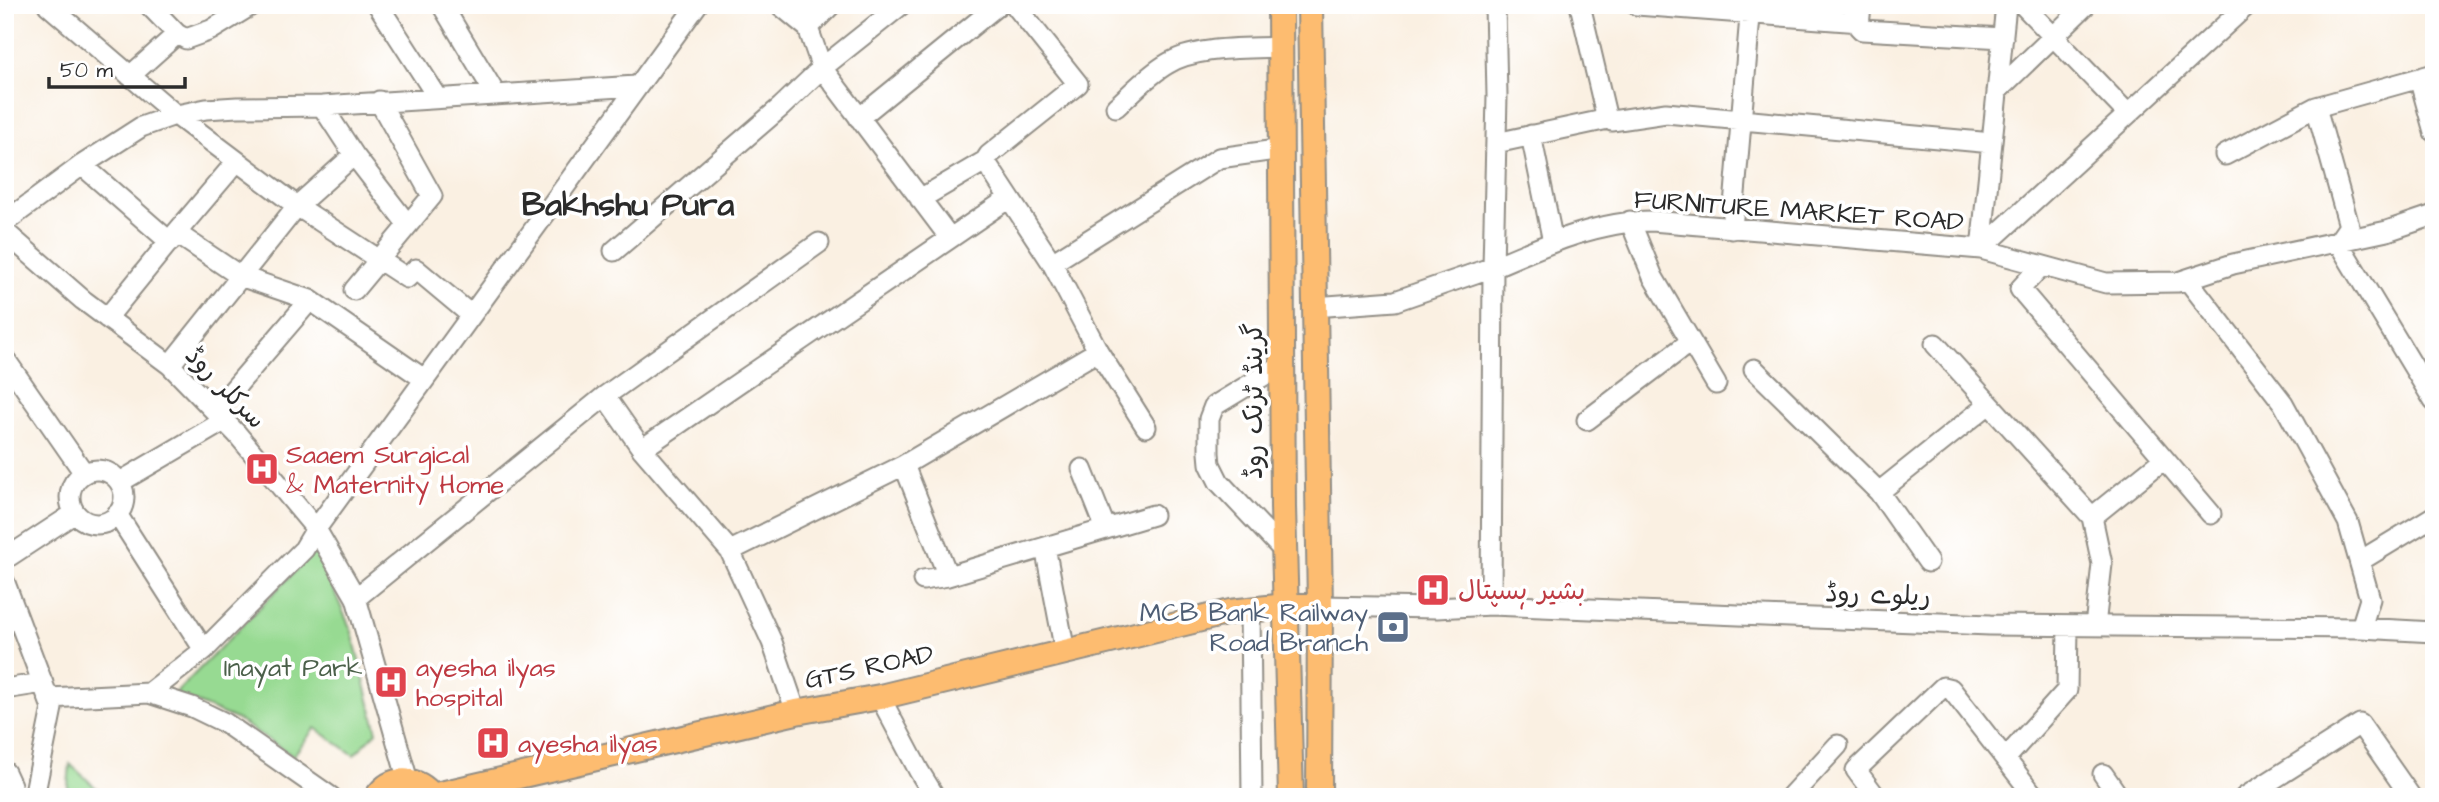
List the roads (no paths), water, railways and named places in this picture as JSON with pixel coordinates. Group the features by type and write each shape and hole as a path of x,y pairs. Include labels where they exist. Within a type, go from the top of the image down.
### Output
{"main road":[{"name":"گرینڈ ٹرنک روڈ","path":"1280,5 1284,551 1291,797"},
{"path":"1310,5 1320,606 1319,797"},
{"name":"GTS ROAD","path":"432,796 796,712 880,697 1250,608 1320,606"},
{"path":"377,797 389,784 408,781 417,783 432,796"}],"street":[{"path":"48,5 176,115 297,206 407,278 416,269 471,315"},
{"path":"149,5 177,34 186,39 211,30 251,5"},
{"path":"379,5 438,98"},
{"path":"442,5 496,95"},
{"path":"780,5 808,28 822,68 950,238"},
{"path":"808,28 831,5"},
{"path":"614,251 781,107 822,68 901,5"},
{"path":"859,118 998,5"},
{"path":"920,199 985,160 1078,84 1014,5"},
{"path":"1491,604 1495,5"},
{"path":"1580,5 1608,119"},
{"path":"1637,5 1860,14 1859,26 1862,30 2003,38"},
{"path":"1981,249 2006,5"},
{"path":"2023,5 2128,114"},
{"path":"1997,91 2086,5"},
{"path":"1981,249 2246,5"},
{"path":"149,693 204,650 304,549 691,8"},
{"path":"1732,229 1751,10"},
{"path":"130,76 177,34"},
{"path":"1116,107 1166,64 1183,56 1281,47"},
{"path":"2225,155 2316,107 2427,76 2434,132"},
{"path":"5,222 82,165 141,127 176,115 237,107 323,106 636,86"},
{"path":"354,290 432,196 379,101"},
{"path":"323,106 354,155 408,225"},
{"path":"2316,107 2348,226 2338,242 2434,401"},
{"path":"1496,143 1608,119 1612,121 1666,113 1992,143"},
{"path":"1531,135 1553,242"},
{"path":"1052,263 1219,158 1282,149"},
{"path":"170,365 297,206 354,155"},
{"path":"985,160 1052,263 1098,351 1146,427"},
{"path":"107,318 237,161"},
{"path":"82,165 173,237 240,276 310,300 424,379"},
{"path":"642,449 1009,198"},
{"name":"FURNITURE MARKET ROAD","path":"1314,307 1395,301 1493,267 1553,242 1630,221 1981,249 2106,283 2178,282 2233,264 2338,242 2434,215"},
{"path":"1630,221 1653,277 1716,384"},
{"name":"سرکلر روڈ","path":"5,232 107,318 170,365 220,416 316,529 356,598 408,781"},
{"path":"356,598 605,396 819,243"},
{"path":"2041,266 2020,289 2211,514"},
{"path":"2187,279 2283,403 2348,522 2370,598 2361,628"},
{"path":"120,482 220,416 310,300"},
{"path":"1587,420 1690,342"},
{"path":"1935,344 2092,517 2102,564 2095,626"},
{"path":"730,551 904,465 1098,351"},
{"path":"5,359 84,472"},
{"path":"1283,364 1214,407 1209,419 1209,453 1210,464 1219,482 1284,551"},
{"path":"1754,369 1879,492 1928,562"},
{"path":"605,396 642,449 730,551 772,642 796,712"},
{"path":"1879,492 1989,404"},
{"path":"2092,517 2164,459"},
{"path":"904,465 948,576"},
{"path":"1082,469 1106,529"},
{"path":"105,471 120,482 124,497 117,514 104,523 90,523 75,513 70,502 70,492 76,478 84,472 105,471"},
{"path":"5,559 75,513"},
{"path":"117,514 204,650"},
{"path":"923,580 948,576 1153,515"},
{"path":"2360,561 2434,516"},
{"path":"1045,547 1065,652"},
{"path":"5,583 52,708 34,797"},
{"name":"ریلوے روڈ","path":"1320,606 1437,608 1491,604 1990,625 2361,628 2434,632"},
{"path":"1250,608 1252,797"},
{"path":"2006,758 2067,690 2068,626"},
{"path":"1876,797 1856,770 1943,687 1951,688 2035,797"},
{"path":"5,689 149,693 192,707 225,723 331,797"},
{"path":"880,697 935,797"},
{"path":"2245,797 2360,724 2411,797"},
{"path":"1790,797 1838,744"},
{"path":"5,772 11,785 5,786"},
{"path":"2103,774 2119,797"}],"place":[{"name":"Saaem Surgical & Maternity Home","path":"262,469"},
{"name":"بشیر ہسپتال","path":"1433,590"},
{"name":"MCB Bank Railway Road Branch","path":"1393,627"},
{"name":"ayesha ilyas hospital","path":"391,682"},
{"name":"ayesha ilyas","path":"493,743"}],"district":[{"name":"Bakhshu Pura","path":"628,203"}],"park label":[{"name":"Inayat Park","path":"293,667"}]}
